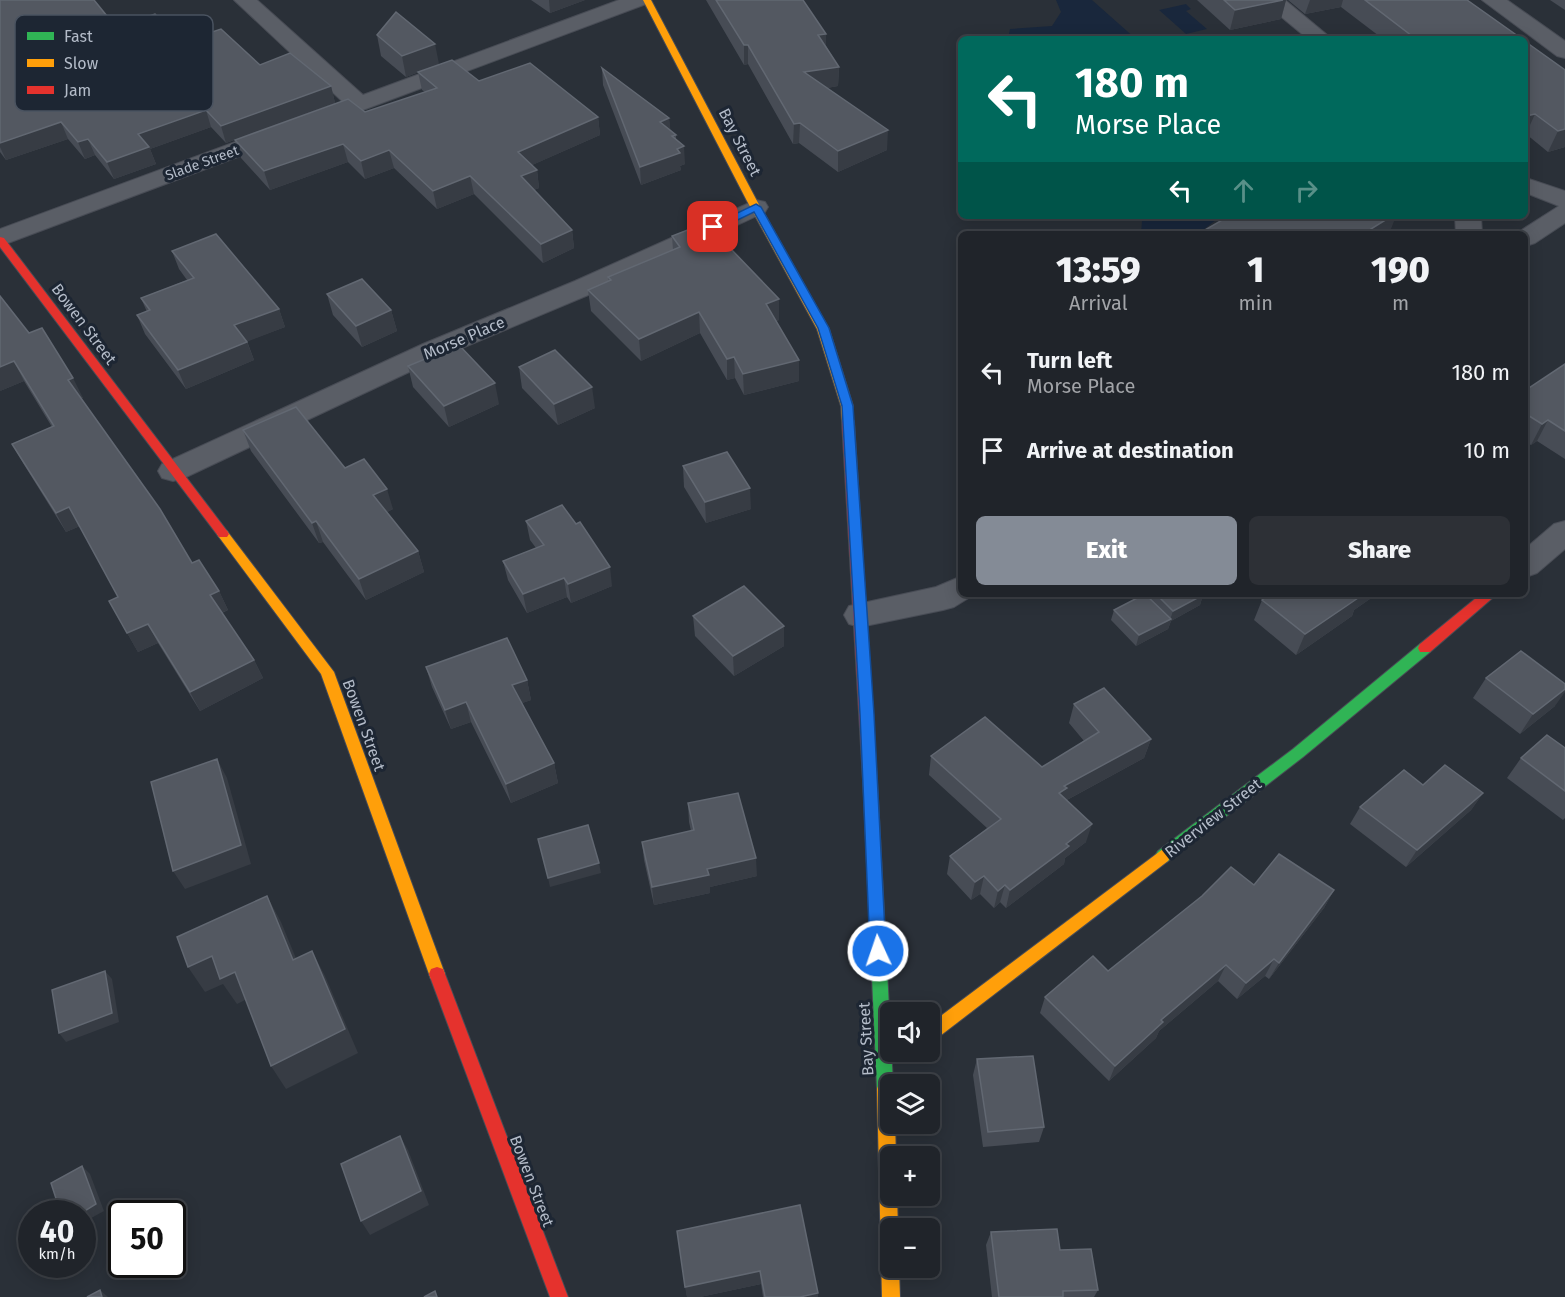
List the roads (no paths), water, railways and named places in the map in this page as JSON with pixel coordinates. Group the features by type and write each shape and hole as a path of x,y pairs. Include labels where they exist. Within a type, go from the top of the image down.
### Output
{"street":[{"path":"245,0 360,105"},
{"name":"Slade Street","path":"0,239 639,0"},
{"name":"Bay Street","path":"646,0 823,328 848,406 860,615 891,1002"},
{"path":"1272,0 1317,36"},
{"path":"1493,0 1565,51"},
{"path":"1528,186 1565,200"},
{"name":"Morse Place","path":"173,471 433,350 584,287 756,207"},
{"path":"1528,237 1565,212"},
{"name":"Bowen Street","path":"0,239 327,672 412,909 559,1297"},
{"path":"1528,563 1565,532"},
{"path":"860,615 943,598 958,590"},
{"name":"Riverview Street","path":"940,1026 1298,753 1486,597"},
{"name":"Bay Street","path":"891,1297 896,1062"}],"water":[{"path":"1056,0 1092,0 1133,36 1009,36 1010,29 1052,26 1061,12"},
{"path":"1186,4 1191,9 1186,11 1207,29 1186,34 1159,10"},
{"path":"1143,219 1217,219 1202,231 1141,231"}]}
